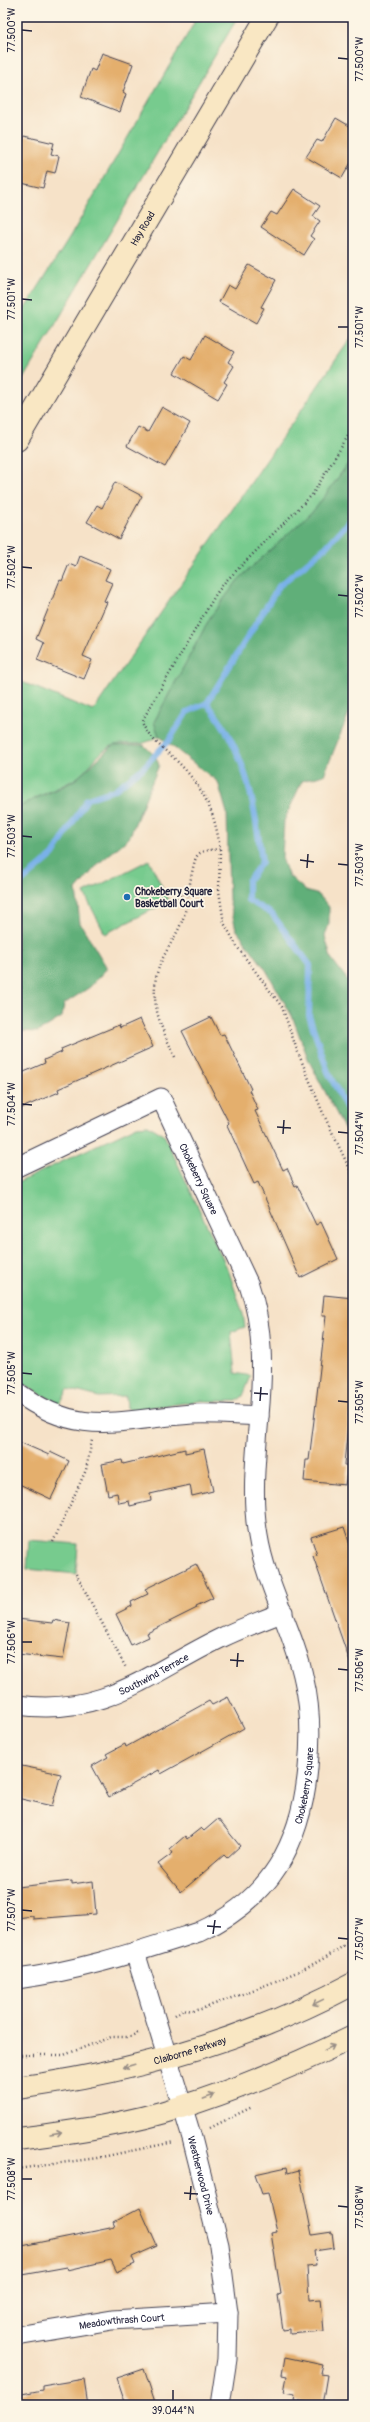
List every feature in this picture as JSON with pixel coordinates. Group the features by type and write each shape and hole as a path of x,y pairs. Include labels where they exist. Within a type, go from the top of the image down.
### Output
{"main road":[{"name":"Hay Road","path":"17,440 267,17"},
{"name":"Claiborne Parkway","path":"17,2088 115,2071 166,2056 282,2018 353,1984"},
{"path":"17,2139 109,2124 181,2107 292,2066 353,2037"}],"street":[{"name":"Chokeberry Square","path":"17,1167 162,1098 255,1300 258,1314 263,1369 259,1416 255,1509 258,1538 304,1680 310,1712 310,1746 307,1780 299,1823 293,1839 277,1869 243,1906 199,1932 135,1952 50,1974 17,1979"},
{"path":"17,1392 47,1411 80,1422 110,1424 192,1414 259,1416"},
{"name":"Southwind Terrace","path":"17,1705 56,1707 95,1701 117,1693 221,1638 283,1612"},
{"name":"Weatherwood Drive","path":"135,1952 181,2107 192,2138 220,2245 228,2313 227,2359 220,2405"},
{"name":"Meadowthrash Court","path":"17,2336 112,2320 228,2313"}],"path":[{"path":"353,428 312,495 225,582 216,594 142,721 146,730 166,754 175,759 193,780 212,810 220,849 219,891 224,923 238,948 282,1007 297,1050 320,1106 353,1176"},
{"path":"175,1058 158,1022 155,984 162,957 180,928 190,891 194,862 198,854 205,851 220,849"},
{"path":"169,901 190,891"},
{"path":"53,1542 86,1470 92,1440"},
{"path":"76,1574 127,1670"},
{"path":"17,2055 64,2055 111,2037 128,2037 157,2026 183,2009 192,2011 201,2009 280,1978 330,1954 353,1938"},
{"path":"17,2169 142,2150 192,2138"}],"green space":[{"path":"190,17 238,17 17,389 17,321 70,237 194,23"},
{"path":"353,335 353,457 316,508 239,579 211,616 154,722 159,736 141,744 122,744 109,747 75,779 31,800 17,809 17,680 93,711"},
{"path":"353,457 353,703 324,775 302,781 284,821 282,858 288,875 306,891 319,895 329,907 329,924 325,936 331,958 353,987 353,1145 309,1061 292,1016 266,970 236,929 229,900 227,813 218,782 159,736 154,722 211,616 239,579 316,508"},
{"path":"114,745 144,745 156,757 159,765 129,838 98,864 76,890 80,923 107,968 90,987 64,1004 62,1017 38,1032 17,1031 17,809 24,804 76,779"},
{"name":"Chokeberry Square Basketball Court","path":"149,860 169,901 105,934 84,893"},
{"path":"148,1125 164,1135 229,1272 243,1314 245,1327 231,1332 235,1373 251,1376 243,1396 237,1401 200,1401 131,1410 127,1408 126,1396 99,1397 68,1389 59,1404 25,1385 17,1377 17,1183 137,1126"},
{"path":"29,1540 78,1544 76,1574 27,1569"}],"building":[{"path":"102,53 133,64 123,92 126,94 120,112 81,97 91,69 95,71"},
{"path":"336,118 353,128 353,159 342,178 306,157 317,140 322,142"},
{"path":"24,136 54,143 51,154 59,156 55,173 47,171 43,188 17,182 17,148 21,149"},
{"path":"294,189 320,206 313,216 320,221 310,236 314,239 304,255 261,227 271,212 277,215"},
{"path":"249,265 276,280 261,307 264,308 256,323 219,302 228,285 235,289"},
{"path":"205,335 234,352 228,362 234,366 224,382 227,384 218,399 174,373 184,356 191,360"},
{"path":"162,407 190,423 165,467 127,446 138,427 148,432"},
{"path":"115,482 142,496 119,539 87,522 97,505 102,508"},
{"path":"80,556 110,569 105,580 112,583 104,601 107,602 83,656 92,660 84,679 37,660 44,643 36,639 60,580 62,581 69,564 76,567"},
{"path":"211,1017 220,1035 224,1034 251,1089 249,1090 258,1110 255,1111 283,1170 287,1168 295,1186 297,1185 316,1225 321,1222 338,1259 300,1278 258,1182 254,1184 227,1125 229,1123 182,1031"},
{"path":"140,1019 153,1047 58,1089 59,1092 17,1110 17,1075 45,1063 44,1060 62,1052 61,1049 119,1025 120,1028"},
{"path":"324,1295 353,1298 353,1414 349,1414 344,1465 348,1465 345,1485 304,1481 306,1460 309,1460 326,1316 322,1316"},
{"path":"17,1441 49,1455 50,1452 69,1461 51,1499 17,1483"},
{"path":"185,1449 185,1453 204,1449 213,1491 192,1496 190,1485 150,1494 151,1501 130,1506 129,1501 119,1503 117,1493 108,1495 102,1464 122,1460 123,1464"},
{"path":"344,1527 353,1554 353,1661 350,1662 313,1556 317,1555 311,1537"},
{"path":"196,1564 213,1598 196,1606 197,1608 147,1633 149,1637 131,1645 116,1614 132,1606 131,1602 148,1594 145,1589"},
{"path":"17,1619 52,1623 53,1620 70,1623 63,1659 17,1654"},
{"path":"228,1697 244,1728 161,1774 159,1770 109,1797 92,1766 108,1757 106,1754 125,1744 126,1747 209,1701 212,1705"},
{"path":"17,1765 61,1774 52,1806 17,1798"},
{"path":"218,1819 240,1846 227,1858 224,1855 181,1892 158,1864 173,1853 170,1849 185,1836 187,1839 201,1828 204,1831"},
{"path":"72,1881 72,1884 93,1881 96,1914 33,1919 33,1916 17,1918 17,1887"},
{"path":"287,2167 288,2173 299,2170 312,2235 332,2232 334,2248 314,2251 316,2265 307,2266 309,2300 321,2299 324,2331 290,2334 290,2329 283,2330 278,2295 281,2294 271,2233 277,2232 268,2193 262,2194 255,2174"},
{"path":"140,2208 157,2246 132,2257 135,2264 117,2272 111,2260 68,2270 67,2267 17,2276 17,2247 115,2227 113,2222"},
{"path":"285,2357 323,2365 321,2374 327,2375 322,2405 294,2400 295,2394 284,2392 287,2376 282,2375"},
{"path":"144,2369 156,2405 126,2405 117,2378"},
{"path":"84,2379 88,2405 17,2405 17,2395 42,2390 42,2386"}],"waterway":[{"path":"17,886 53,855 87,799 114,790 142,769 170,739 187,712 207,703 279,586 326,547 353,517"},
{"path":"207,703 221,722 231,740 240,759 252,798 262,862 248,881 248,900 272,914 310,965 309,1016 328,1072 353,1121"}],"place":[{"name":"Chokeberry Square Basketball Court","path":"127,897"}]}
